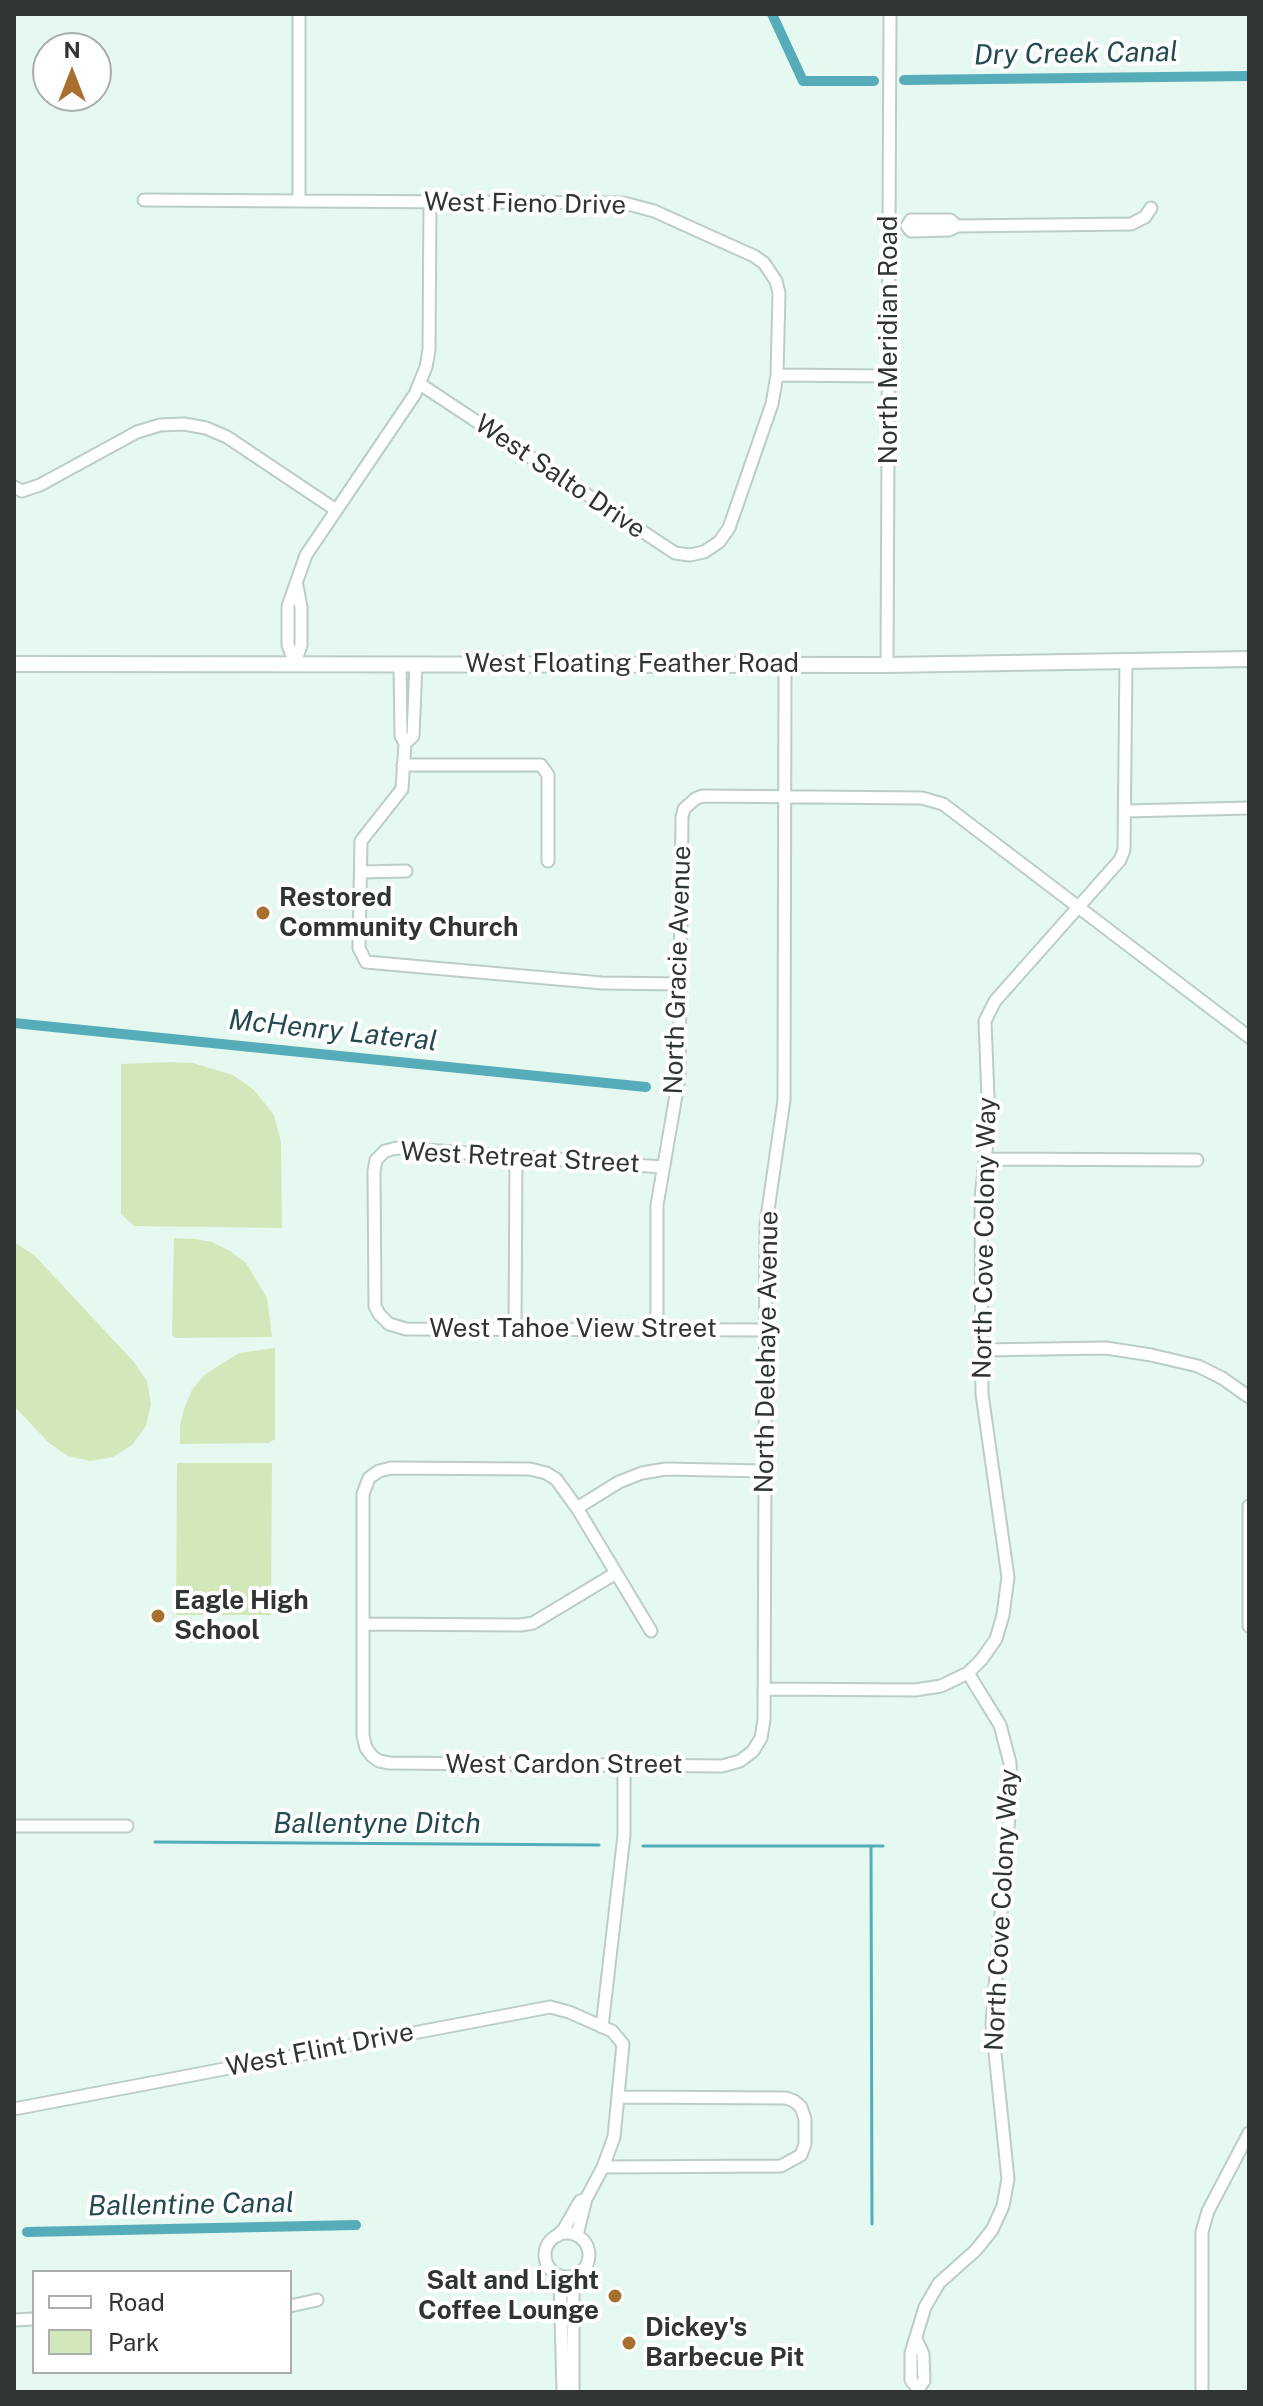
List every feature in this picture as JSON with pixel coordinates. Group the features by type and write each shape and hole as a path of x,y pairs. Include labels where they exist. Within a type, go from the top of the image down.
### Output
{"main road":[{"name":"West Floating Feather Road","path":"14,664 887,665 1249,659"}],"street":[{"path":"299,14 299,201"},
{"name":"North Meridian Road","path":"887,665 890,14"},
{"name":"West Fieno Drive","path":"144,200 613,202 636,205 764,263 776,281 779,293 777,375"},
{"path":"295,663 288,645 288,606 306,555 420,384 426,367 429,350 430,202"},
{"path":"889,226 907,226 911,220 950,220 957,226 1131,224 1145,217 1151,208"},
{"path":"777,375 888,376"},
{"name":"West Salto Drive","path":"420,384 675,553 690,555 704,552 719,542 729,528 772,404 777,375"},
{"path":"14,487 22,491 40,485 137,432 160,425 184,424 206,428 227,437 336,510"},
{"name":"North Cove Colony Way","path":"918,2391 911,2380 911,2353 925,2307 948,2274 976,2250 992,2230 1003,2206 1008,2179 992,2024 1011,1790 1010,1763 1000,1725 968,1673 996,1639 1008,1577 983,1405 981,1198 989,1092 983,1032 988,1010 1120,860 1126,839 1126,661"},
{"path":"400,664 401,736 405,743 402,789 361,841 359,948 366,962 602,983 681,984"},
{"path":"405,743 413,736 416,664"},
{"name":"North Delehaye Avenue","path":"753,1751 761,1738 764,1720 766,1224 784,1100 785,664"},
{"path":"403,765 541,765 548,775 548,861"},
{"name":"North Gracie Avenue","path":"657,1329 657,1205 679,1078 682,817 688,803 702,796 784,797"},
{"path":"784,797 933,800 943,804 1249,1037"},
{"path":"1126,811 1249,808"},
{"path":"361,872 406,871"},
{"name":"West Retreat Street","path":"384,1319 373,1297 374,1171 385,1151 397,1148 662,1167"},
{"path":"515,1329 516,1157"},
{"path":"985,1159 1197,1160"},
{"name":"West Tahoe View Street","path":"384,1319 406,1329 765,1330"},
{"path":"982,1350 1106,1348 1151,1355 1198,1366 1249,1397"},
{"path":"616,1573 533,1623 363,1624 363,1494 369,1478 391,1468 530,1469 546,1473 556,1479 577,1508 651,1631"},
{"path":"577,1508 619,1482 642,1473 666,1469 764,1471"},
{"path":"1249,1506 1249,1626"},
{"name":"West Cardon Street","path":"363,1624 363,1736 372,1756 390,1763 722,1766 740,1761 753,1751"},
{"path":"764,1689 915,1690 941,1686 968,1673"},
{"path":"602,2027 624,1835 624,1766"},
{"path":"14,1826 127,1826"},
{"name":"West Flint Drive","path":"14,2109 536,2008 560,2008 612,2031 620,2040 623,2051 618,2097"},
{"path":"577,2235 586,2199 614,2137 618,2097 786,2098 801,2107 805,2119 805,2144 801,2155 781,2166 603,2167"},
{"path":"1202,2392 1202,2232 1208,2211 1249,2133"},
{"path":"582,2272 568,2277 560,2276 549,2267 545,2253 550,2241 564,2229 580,2201 586,2199"},
{"path":"557,2236 564,2233 577,2235 586,2242 590,2258 573,2289 573,2392"},
{"path":"560,2276 563,2392"},
{"path":"292,2306 317,2300"}],"green space":[{"path":"193,1063 233,1075 254,1090 274,1115 281,1142 282,1228 134,1226 121,1214 121,1064"},
{"path":"174,1238 212,1242 246,1263 267,1298 272,1337 177,1338 172,1335"},
{"path":"14,1242 34,1255 134,1362 147,1381 151,1404 146,1426 132,1445 113,1457 90,1461 68,1456 49,1443 14,1406"},
{"path":"275,1348 275,1439 269,1443 180,1444 184,1409 192,1390 204,1375 239,1353"},
{"path":"177,1463 272,1463 271,1615 176,1615"}],"waterway":[{"name":"Dry Creek Canal","path":"772,14 803,81 874,81"},
{"name":"Dry Creek Canal","path":"904,80 1249,76"},
{"name":"McHenry Lateral","path":"14,1023 646,1087"},
{"name":"Ballentyne Ditch","path":"155,1842 599,1845"},
{"name":"Ballentyne Ditch","path":"643,1846 883,1846"},
{"path":"871,1847 872,2224"},
{"name":"Ballentine Canal","path":"27,2232 356,2225"}],"place":[{"name":"Restored Community Church","path":"263,913"},
{"name":"Eagle High School","path":"158,1616"},
{"name":"Salt and Light Coffee Lounge","path":"615,2296"},
{"name":"Dickey's Barbecue Pit","path":"629,2343"}]}
